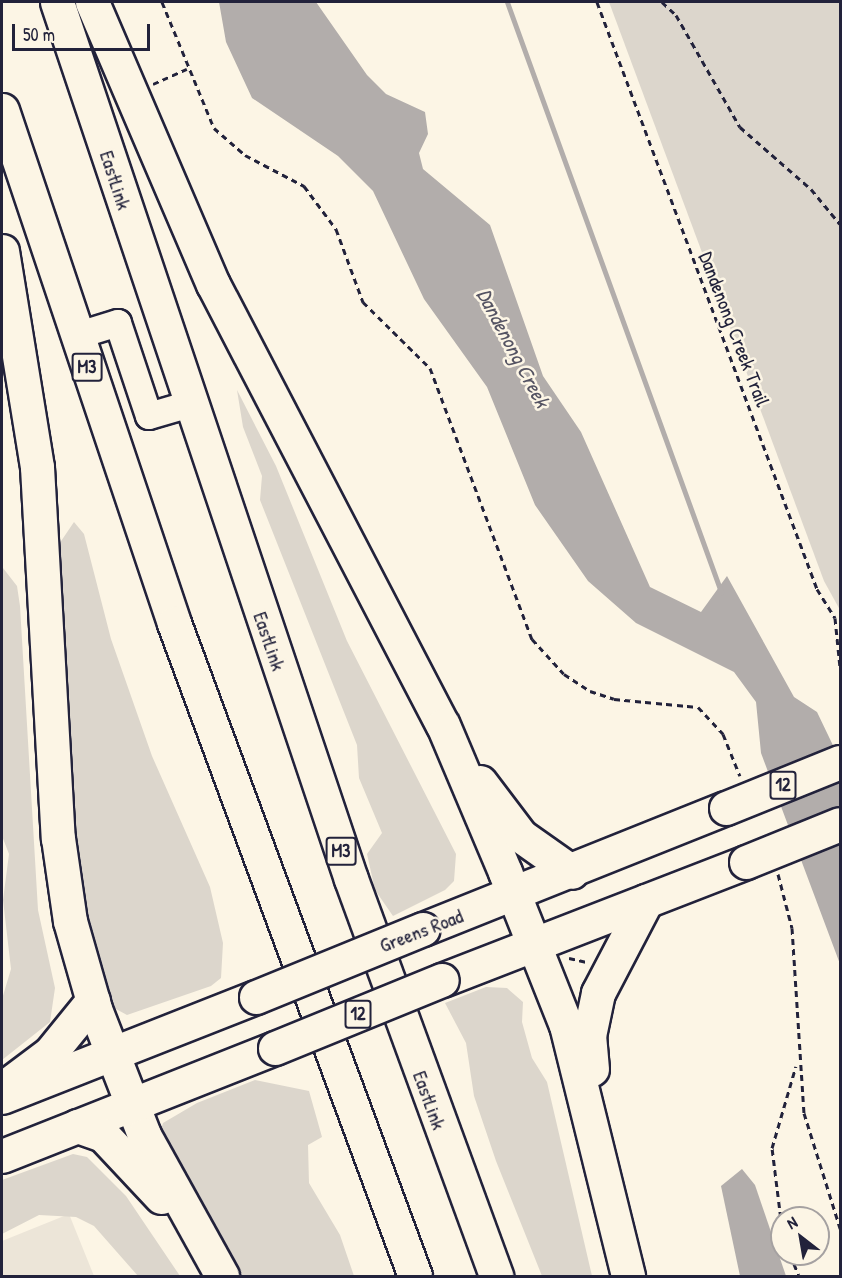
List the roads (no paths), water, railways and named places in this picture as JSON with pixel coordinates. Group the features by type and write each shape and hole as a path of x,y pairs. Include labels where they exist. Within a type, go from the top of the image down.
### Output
{"main road":[{"name":"EastLink","path":"57,2 351,879 496,1276"},
{"path":"92,2 241,344 443,725 535,943 566,1025 593,1119 628,1276"},
{"name":"M3","path":"2,110 174,623 415,1276"},
{"path":"2,251 37,467 64,886 93,1000 133,1104 166,1182 216,1268"},
{"path":"443,725 521,836 572,872"},
{"name":"Greens Road","path":"2,1097 513,893 572,872 840,762"},
{"name":"12","path":"2,1156 535,943 646,901 761,865 840,824"},
{"path":"593,1119 591,1017 605,969 646,901"},
{"path":"2,1089 50,1053 93,1000"},
{"path":"77,1126 103,1135 125,1155 216,1268"}],"lane":[{"path":"76,336 118,323 149,416 190,404"}],"water":[{"path":"219,2 316,2 367,75 386,94 425,112 428,134 419,153 423,169 490,225 543,376 581,432 650,587 701,612 727,576 794,697 817,712 840,760 840,964 761,753 756,702 734,672 636,623 588,581 535,505 487,387 424,299 373,191 338,156 252,98 226,42"},
{"path":"742,1169 755,1185 770,1229 770,1266 783,1266 786,1276 740,1276 721,1186"}],"waterway":[{"name":"Dandenong Creek","path":"507,2 721,592"}]}
